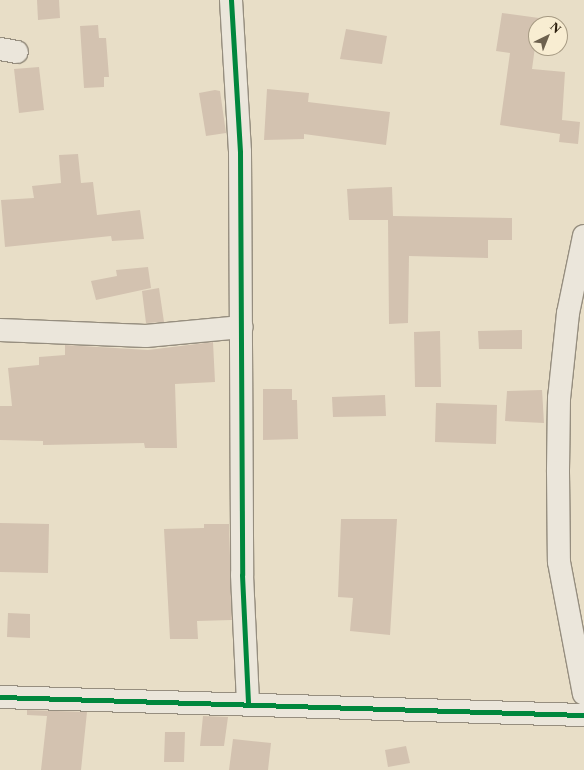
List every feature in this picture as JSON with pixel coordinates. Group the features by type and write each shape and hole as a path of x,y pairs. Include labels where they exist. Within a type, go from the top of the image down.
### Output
{"street":[{"path":"231,0 240,152 242,575 248,704"},
{"path":"584,236 568,313 559,398 558,472 559,562 584,694"},
{"path":"0,330 146,336 242,327"},
{"path":"0,697 584,715"}],"building":[{"path":"37,0 59,0 60,18 38,20"},
{"path":"502,13 528,17 528,56 534,56 532,69 565,72 562,120 580,122 578,144 559,142 560,134 500,125 510,53 496,51"},
{"path":"98,25 99,38 106,38 109,77 104,77 104,87 84,88 80,26"},
{"path":"346,29 387,36 382,64 340,59"},
{"path":"39,67 44,110 19,113 14,69"},
{"path":"267,89 309,93 308,102 390,112 386,145 304,134 304,139 264,140"},
{"path":"215,90 220,91 226,133 206,136 199,93"},
{"path":"78,154 81,183 93,182 97,215 140,210 144,239 112,241 111,236 5,247 1,200 34,198 32,186 61,183 59,155"},
{"path":"392,187 393,216 512,218 512,240 488,240 488,258 409,256 408,323 389,324 388,220 349,220 347,189"},
{"path":"148,267 151,288 96,300 91,281 117,276 116,270"},
{"path":"159,288 164,322 146,323 142,291"},
{"path":"522,330 522,349 479,349 478,331"},
{"path":"440,331 441,387 415,387 414,332"},
{"path":"213,342 215,382 175,384 177,448 145,448 144,443 43,445 43,441 0,440 0,406 12,406 8,368 39,365 39,357 65,355 65,345 148,350"},
{"path":"263,389 292,389 292,400 297,400 298,439 263,440"},
{"path":"542,390 544,423 505,421 507,391"},
{"path":"385,395 386,416 333,417 332,397"},
{"path":"436,403 497,405 496,444 435,442"},
{"path":"341,519 397,519 390,635 350,631 353,598 338,597"},
{"path":"0,523 49,524 48,573 0,572"},
{"path":"204,524 229,524 232,620 197,621 198,639 170,639 164,529 204,528"},
{"path":"8,613 30,614 30,638 7,637"},
{"path":"27,710 87,712 81,770 41,770 47,716 27,715"},
{"path":"203,716 228,717 224,746 200,746"},
{"path":"165,732 185,732 184,762 164,762"},
{"path":"233,739 271,743 268,770 229,770"},
{"path":"406,746 410,763 388,767 385,750"}],"cycle path":[{"path":"231,0 240,152 242,575 248,703"},
{"path":"0,697 584,715"}]}
